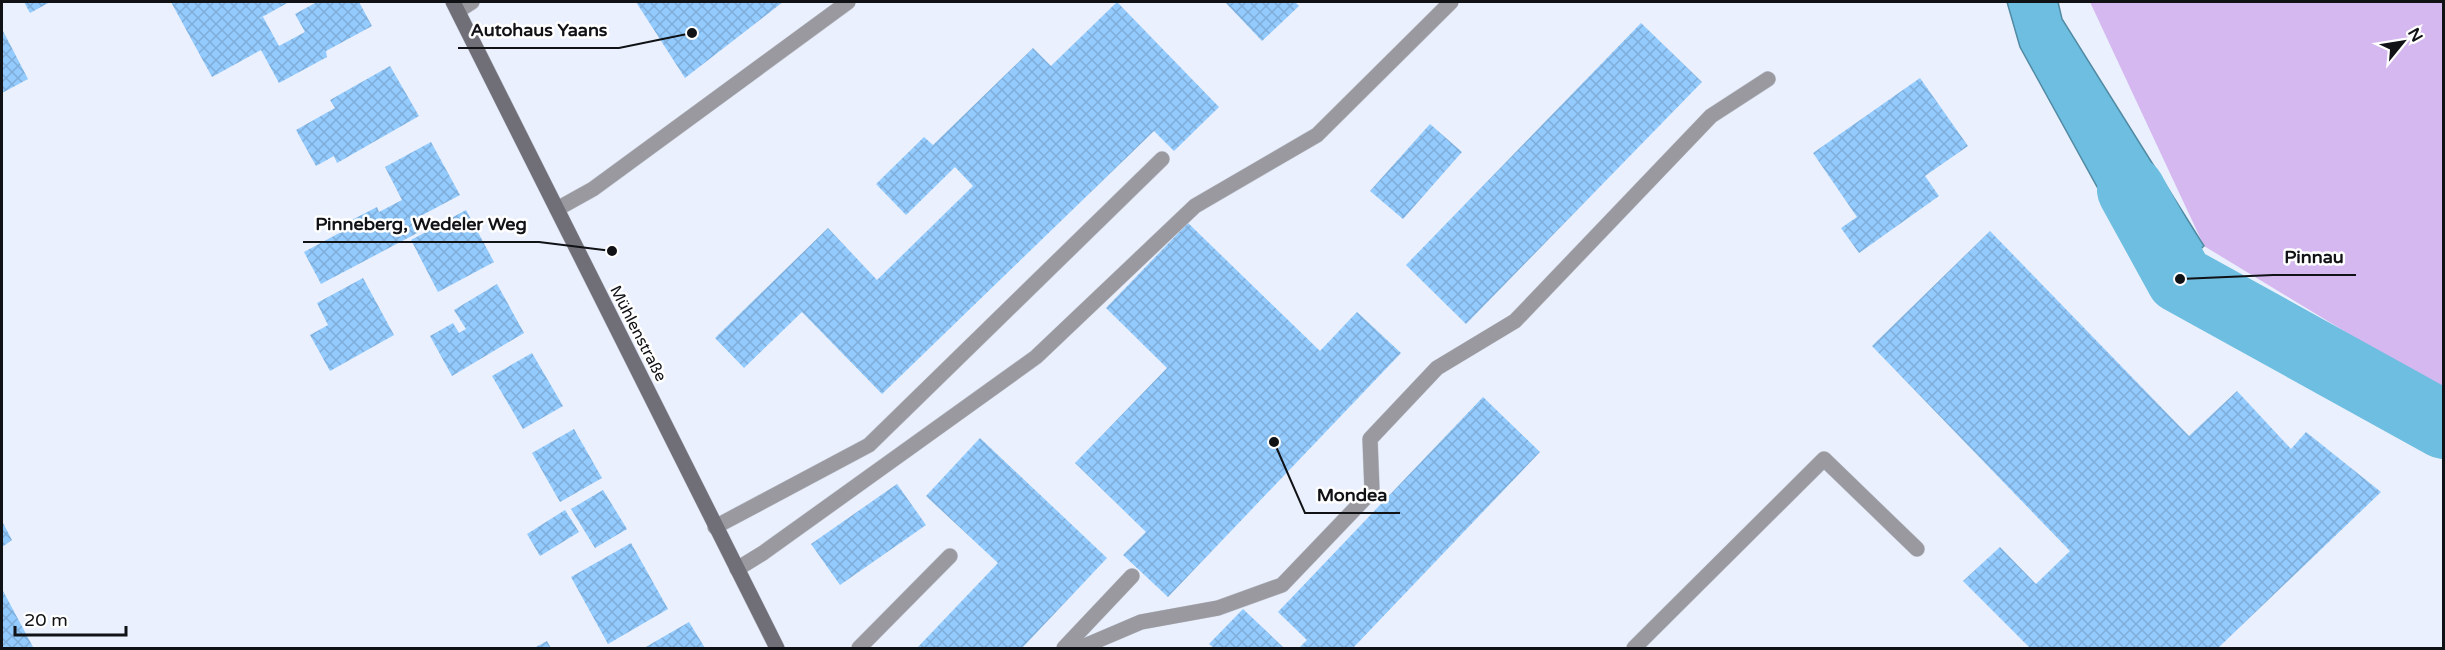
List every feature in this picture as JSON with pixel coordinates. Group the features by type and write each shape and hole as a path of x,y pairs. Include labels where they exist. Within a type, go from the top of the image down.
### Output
{"main road":[{"name":"Mühlenstraße","path":"456,6 777,648"}],"lane":[{"path":"456,6 472,2"},
{"path":"557,209 593,189 848,2"},
{"path":"737,569 764,553 1036,357 1195,206 1317,135 1451,2"},
{"path":"1080,648 1141,621 1218,608 1282,585 1372,490 1370,439 1437,368 1515,321 1711,116 1768,80"},
{"path":"715,527 869,445 1162,159"},
{"path":"1634,648 1824,459 1917,549"},
{"path":"859,648 950,556"},
{"path":"1064,648 1132,576"}],"shaded area":[{"path":"2090,2 2443,2 2443,391 2204,246"}],"water":[{"path":"2007,2 2058,2 2062,19 2204,246 2155,292 2020,47"}],"building":[{"path":"24,2 50,2 30,13"},
{"path":"171,2 289,2 255,21 263,17 279,46 305,32 295,14 317,2 359,2 372,26 326,51 327,57 279,83 261,50 212,77"},
{"path":"636,2 783,2 685,78"},
{"path":"1117,2 1219,107 1174,151 1154,131 882,394 802,312 744,368 715,338 828,228 877,280 973,186 955,167 906,215 876,184 924,137 933,145 1033,48 1051,66"},
{"path":"1225,2 1295,2 1299,6 1262,41"},
{"path":"1641,23 1702,82 1466,324 1406,265"},
{"path":"2,29 28,79 2,93"},
{"path":"390,66 419,116 337,163 334,156 316,166 296,130 335,108 330,100"},
{"path":"1920,78 1968,146 1925,176 1939,196 1859,253 1841,228 1857,217 1813,153"},
{"path":"1430,124 1462,152 1403,219 1370,191"},
{"path":"431,142 460,195 415,219 421,231 321,284 304,252 343,231 342,225 377,207 379,212 402,200 385,167"},
{"path":"466,210 494,262 438,292 411,240"},
{"path":"1188,223 1320,351 1357,312 1401,353 1168,597 1123,555 1146,532 1075,463 1167,368 1106,308"},
{"path":"1990,231 2189,436 2237,391 2291,449 2306,432 2381,492 2218,648 2030,648 1963,581 2000,547 2036,584 2070,551 1872,346"},
{"path":"363,278 394,335 330,371 310,335 328,325 317,303"},
{"path":"497,284 524,333 452,376 430,336 453,323 459,333 466,329 454,310"},
{"path":"532,353 563,406 523,429 492,376"},
{"path":"1483,397 1540,452 1353,648 1299,648 1307,640 1278,612"},
{"path":"574,429 602,478 560,502 532,453"},
{"path":"980,438 1107,558 1022,648 917,648 998,563 926,496"},
{"path":"897,484 926,525 840,585 811,544"},
{"path":"603,490 627,529 595,548 571,509"},
{"path":"565,510 579,532 540,556 527,534"},
{"path":"2,521 12,540 2,547"},
{"path":"631,543 668,609 608,644 571,577"},
{"path":"2,589 33,647 2,648"},
{"path":"1243,609 1284,648 1214,648 1209,644"},
{"path":"689,622 705,648 644,648"},
{"path":"547,641 551,648 534,648"}],"waterway":[{"path":"2131,190 2180,279 2444,425"}],"place":[{"name":"Autohaus Yaans","path":"692,33"},
{"name":"Pinneberg, Wedeler Weg","path":"612,251"},
{"name":"Pinnau","path":"2180,279"},
{"name":"Mondea","path":"1274,442"}]}
